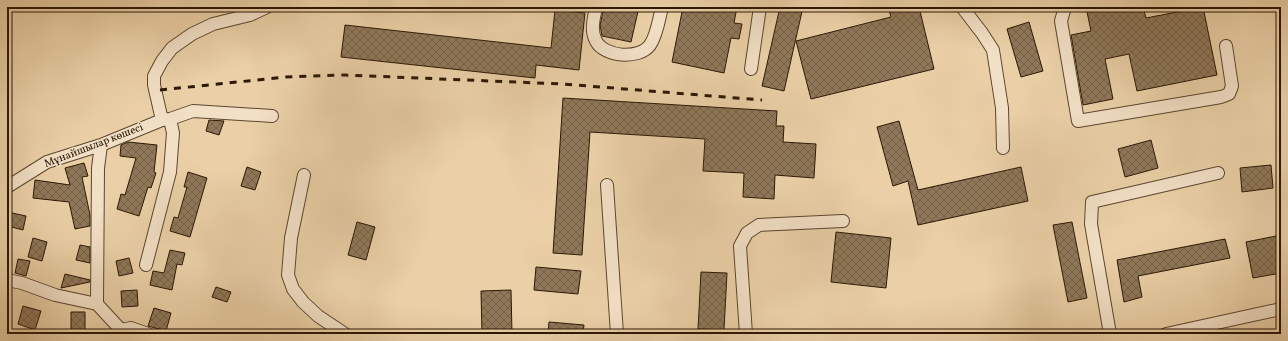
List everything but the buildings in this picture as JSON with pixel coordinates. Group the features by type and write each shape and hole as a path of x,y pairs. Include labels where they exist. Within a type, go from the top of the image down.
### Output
{"street":[{"path":"146,265 170,172 173,133 166,119 154,85 154,76 162,61 172,48 192,34 213,24 250,15 267,7"},
{"path":"596,7 592,27 595,40 603,49 611,53 633,54 642,52 653,40 662,7"},
{"path":"751,69 760,7"},
{"path":"962,7 993,50 1002,108 1003,148"},
{"path":"1064,7 1061,21 1078,121 1221,97 1229,94 1232,86 1226,46"},
{"name":"Мұнайшылар көшесі","path":"7,187 47,162 101,145 166,119 193,111 272,116"},
{"path":"97,304 98,168 101,145"},
{"path":"1110,334 1091,224 1092,202 1218,172"},
{"path":"304,175 291,238 288,276 293,289 304,302 318,316 344,334"},
{"path":"607,185 617,334"},
{"path":"746,334 740,246 747,233 759,225 843,221"},
{"path":"7,280 22,283 55,295 97,304 120,332 131,328 148,334"},
{"path":"1166,334 1281,310"}],"railway":[{"path":"7,14 13,7"},
{"path":"160,90 286,77 345,75 563,84 762,100"}]}
